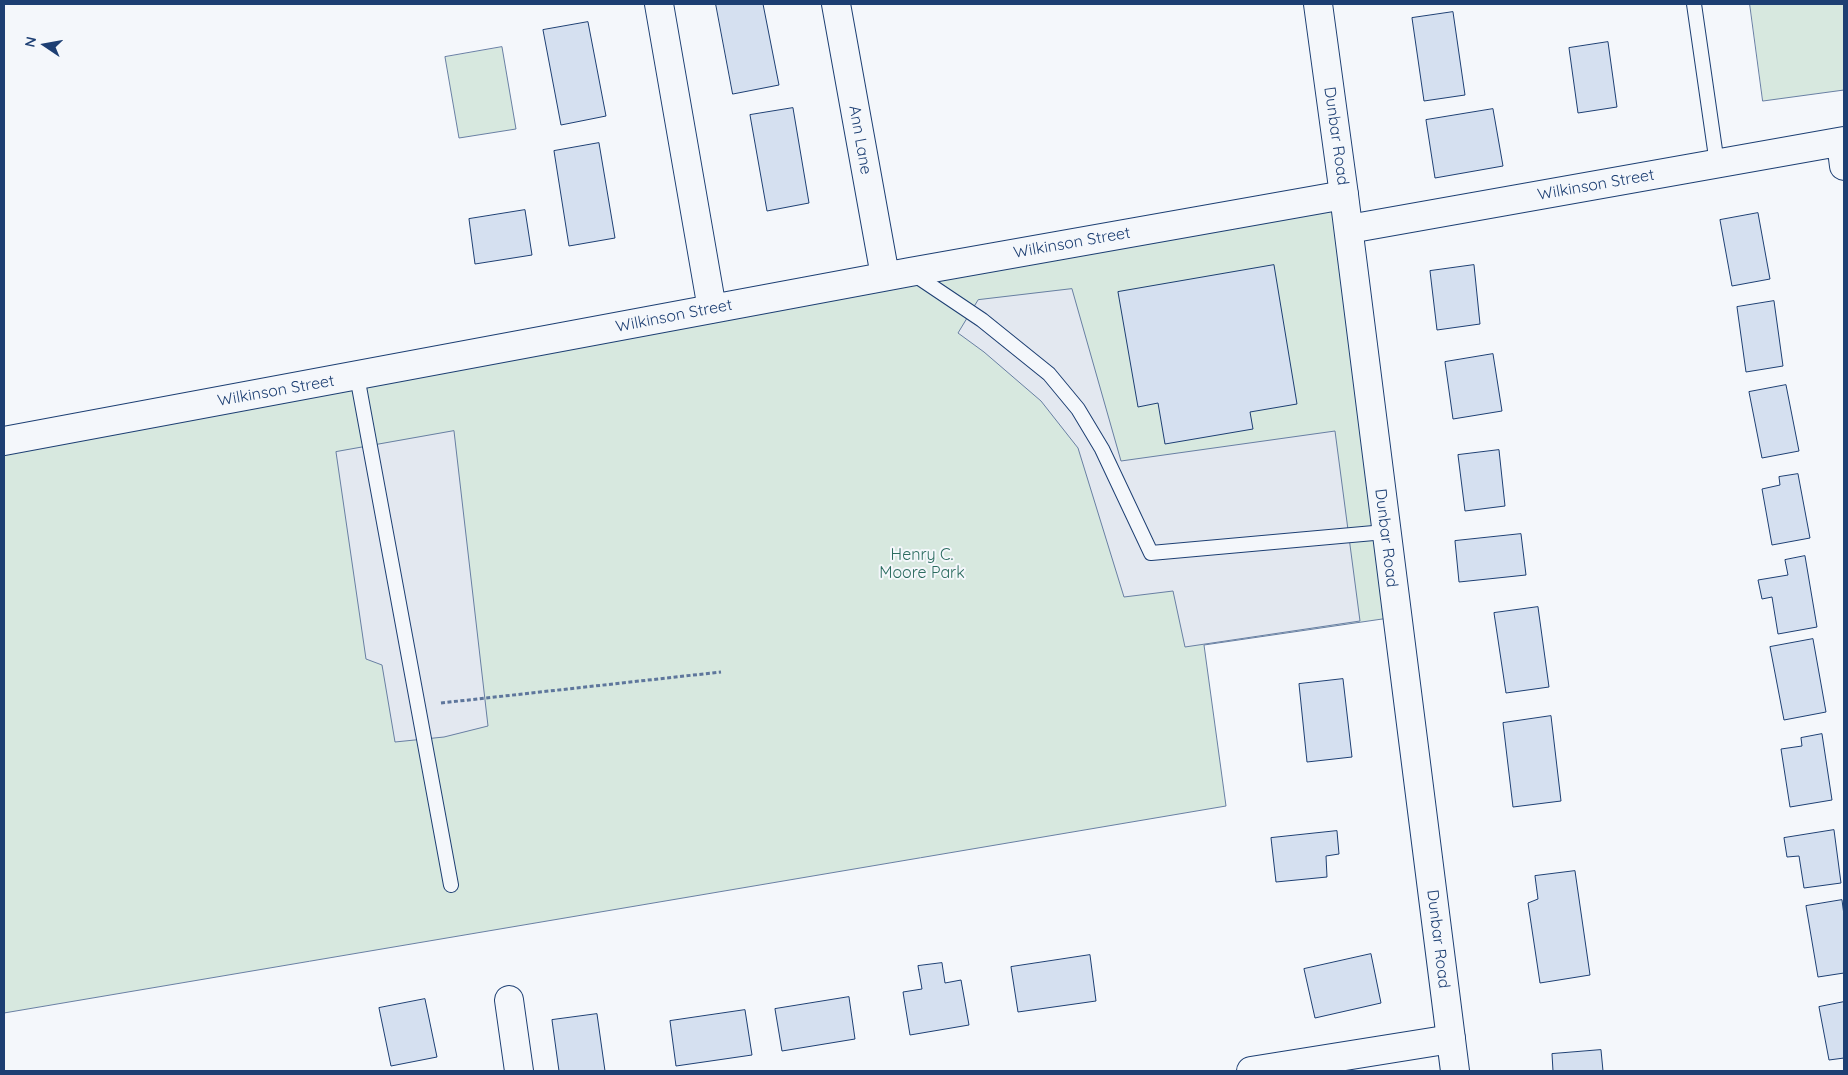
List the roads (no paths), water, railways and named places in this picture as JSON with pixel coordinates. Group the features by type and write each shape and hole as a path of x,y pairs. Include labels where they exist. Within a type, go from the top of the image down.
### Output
{"street":[{"path":"660,4 712,309"},
{"name":"Ann Lane","path":"836,4 897,274"},
{"name":"Dunbar Road","path":"1318,4 1349,229 1455,1071"},
{"name":"Wilkinson Street","path":"1349,229 1717,164 1843,150"},
{"name":"Wilkinson Street","path":"4,441 897,274 1344,195"},
{"path":"509,1000 519,1071"},
{"path":"1250,1071 1451,1039"}],"lane":[{"path":"1694,4 1717,164"},
{"path":"897,274 982,320 1049,374 1078,409 1102,449 1151,554 1386,532"},
{"path":"357,376 451,885"}],"park label":[{"name":"Henry C. Moore Park","path":"922,564"}]}
